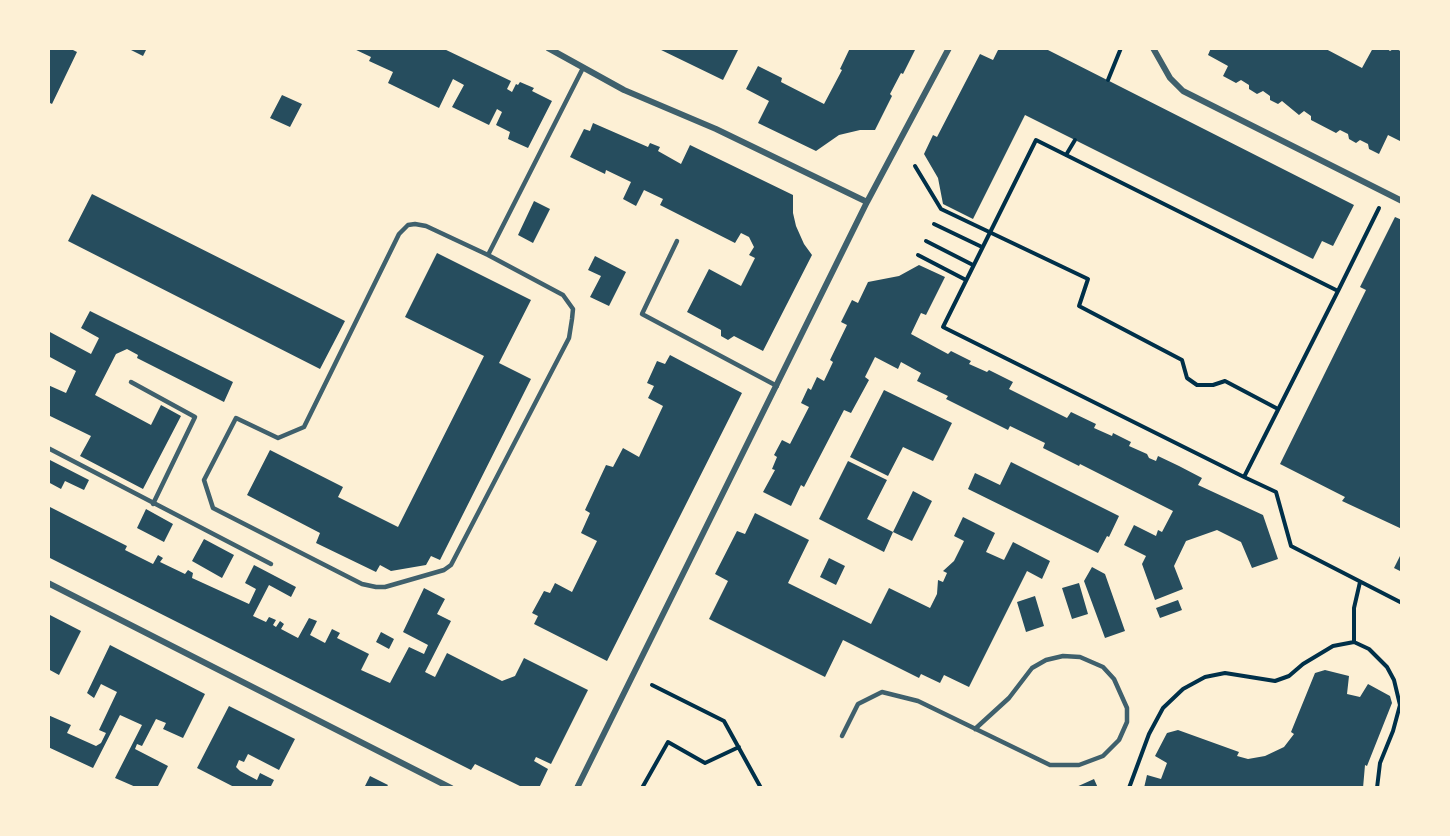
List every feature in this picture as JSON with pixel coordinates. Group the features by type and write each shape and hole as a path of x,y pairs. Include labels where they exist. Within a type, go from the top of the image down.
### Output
{"street":[{"path":"548,48 624,90 716,129 867,202"},
{"path":"577,788 867,202 949,48"},
{"path":"1153,48 1170,78 1183,91 1402,201"},
{"path":"48,583 451,788"}],"lane":[{"path":"488,255 583,68"},
{"path":"408,225 426,226 488,255 563,295 573,309 573,319 569,338 451,566 385,587 362,584 213,508 204,480 236,418 278,438 304,427 399,234 408,225"},
{"path":"677,241 642,314 777,386"},
{"path":"131,382 195,417 153,504"},
{"path":"48,448 271,564"},
{"path":"842,736 858,704 882,692 918,701 975,729 1050,765 1079,765 1103,756 1119,740 1127,723 1127,708 1114,680 1103,667 1080,657 1063,656 1046,660 1032,668 1009,698 975,729"}],"path":[{"path":"1108,80 1121,48"},
{"path":"1338,291 1036,140 943,327 1276,492 1292,546 1402,603"},
{"path":"1066,155 1075,140"},
{"path":"915,166 941,209 1088,279 1079,306 1182,360 1187,378 1197,385 1213,386 1225,381 1278,409"},
{"path":"1244,477 1386,193"},
{"path":"934,224 982,247"},
{"path":"926,241 974,265"},
{"path":"918,255 966,280"},
{"path":"1354,642 1354,608 1360,582"},
{"path":"1129,788 1149,734 1162,708 1183,689 1205,677 1225,673 1275,681 1290,676 1303,664 1333,646 1354,642 1369,650 1387,667 1394,680 1401,705 1380,763 1377,788"},
{"path":"652,685 724,721 760,788"},
{"path":"642,788 668,742 705,763 739,747"}],"building":[{"path":"48,48 69,48 77,52 52,104 48,102"},
{"path":"127,48 147,48 143,56"},
{"path":"352,48 442,48 511,81 507,89 512,92 516,84 520,82 534,88 532,91 552,101 528,148 508,139 510,132 496,125 502,112 497,109 489,125 452,107 464,85 453,79 439,108 388,83 393,72 369,61 371,57"},
{"path":"657,48 739,48 723,80"},
{"path":"850,48 916,48 890,94 892,96 875,130 860,130 839,135 816,151 758,123 769,101 746,89 758,66 782,78 781,82 824,104 842,70 840,69"},
{"path":"999,48 1044,48 1354,205 1333,246 1322,241 1313,259 1025,115 973,219 943,204 938,178 924,154 933,135 937,137 980,54 993,60"},
{"path":"1211,48 1324,48 1362,68 1373,48 1386,48 1390,51 1395,48 1402,52 1402,142 1388,135 1379,154 1369,149 1368,144 1360,140 1356,143 1349,139 1348,134 1340,130 1336,133 1311,120 1311,116 1304,111 1299,115 1282,101 1278,104 1270,100 1270,96 1263,91 1257,94 1241,80 1236,83 1223,76 1228,66 1208,55"},
{"path":"282,95 302,104 290,127 270,118"},
{"path":"593,123 648,147 650,143 660,147 658,151 681,164 690,145 793,195 796,226 812,255 763,351 734,336 728,340 721,336 721,330 687,312 709,269 741,286 755,258 749,255 754,247 749,237 741,233 735,243 660,205 663,199 644,190 636,206 623,199 631,182 606,170 605,174 570,157 584,129 590,131"},
{"path":"92,194 345,321 320,369 68,241"},
{"path":"534,201 550,209 533,243 518,235"},
{"path":"1395,217 1402,220 1402,529 1342,501 1345,497 1280,464 1366,290 1360,287"},
{"path":"437,253 531,300 499,363 531,379 440,560 431,556 426,565 391,571 380,565 376,572 316,543 320,533 247,495 270,450 343,487 338,497 398,527 484,356 405,317"},
{"path":"595,256 626,272 609,306 590,297 601,276 588,270"},
{"path":"919,265 945,277 926,315 921,313 911,334 948,354 951,351 971,361 969,364 987,372 989,370 1013,382 1009,389 1067,418 1071,412 1096,424 1094,428 1112,436 1113,433 1131,442 1129,446 1147,454 1149,458 1156,461 1158,456 1179,466 1202,478 1198,485 1263,515 1278,559 1252,568 1241,542 1217,530 1186,541 1174,566 1183,589 1155,600 1142,564 1146,556 1124,545 1134,525 1156,536 1158,530 1162,532 1173,511 1043,448 1045,443 1010,426 1008,430 946,399 948,396 917,381 921,373 901,362 898,369 875,357 865,377 869,380 851,413 844,410 804,487 801,485 791,506 763,492 775,470 772,469 777,457 774,455 782,440 790,444 809,407 801,403 808,388 811,390 817,377 824,381 833,362 830,360 847,325 841,322 852,300 858,303 868,282 899,276"},
{"path":"90,311 233,382 224,402 137,358 138,355 127,349 116,354 95,395 151,425 161,405 181,416 143,489 80,456 91,436 48,415 48,385 66,393 76,371 48,356 48,331 91,354 99,338 81,328"},
{"path":"670,355 742,393 607,661 534,624 538,616 532,613 544,591 550,593 555,583 572,592 597,541 581,533 590,513 585,510 606,465 613,467 623,448 639,457 663,406 648,398 654,386 647,383 657,361 665,364"},
{"path":"884,390 952,423 933,461 903,447 888,476 850,457"},
{"path":"48,459 89,480 84,490 65,481 61,489 48,482"},
{"path":"848,461 887,480 867,519 893,532 884,552 819,519"},
{"path":"1011,462 1119,516 1098,553 968,489 975,473 1000,485"},
{"path":"913,491 932,501 912,541 893,532"},
{"path":"48,506 127,546 125,550 153,564 158,555 163,558 160,562 185,574 188,570 193,573 192,578 249,604 256,589 245,583 254,565 296,587 291,597 269,585 253,616 266,622 269,617 276,620 273,625 276,627 280,621 284,624 281,629 298,638 309,618 317,621 310,635 325,643 332,629 340,633 337,638 369,654 361,670 390,683 409,647 424,654 428,645 403,632 424,588 445,599 437,614 451,621 425,672 435,677 447,653 502,681 515,676 524,658 588,690 551,764 536,757 534,761 548,769 539,788 524,788 475,764 471,770 48,557"},
{"path":"146,509 173,524 164,542 137,528"},
{"path":"755,513 809,540 788,583 871,624 889,588 930,608 937,594 938,580 943,582 947,573 943,571 954,561 964,541 954,536 963,517 995,533 986,552 1004,560 1013,542 1050,561 1042,579 1027,571 969,687 944,675 940,683 921,674 919,678 843,640 825,677 709,619 728,581 715,574 737,531 745,534"},
{"path":"204,539 234,555 222,578 192,561"},
{"path":"1402,552 1402,572 1394,568"},
{"path":"829,558 845,566 836,585 820,577"},
{"path":"1092,567 1105,574 1125,631 1105,638 1084,581"},
{"path":"1079,583 1088,614 1072,619 1062,588"},
{"path":"1035,596 1044,626 1026,632 1017,602"},
{"path":"1178,600 1182,610 1160,618 1156,608"},
{"path":"48,614 81,631 59,675 48,669"},
{"path":"381,632 394,639 389,649 376,642"},
{"path":"110,645 205,694 183,738 163,729 166,723 156,719 142,746 137,744 135,749 168,766 157,788 138,788 115,778 142,725 120,715 93,768 48,747 48,715 71,725 67,733 96,746 101,743 106,733 99,730 117,692 101,684 94,698 87,693"},
{"path":"1325,670 1349,676 1347,694 1360,697 1368,684 1390,696 1392,703 1367,766 1365,765 1363,788 1144,788 1147,775 1161,779 1167,763 1155,756 1167,733 1178,730 1239,752 1237,756 1248,759 1265,756 1284,747 1294,734 1291,732 1315,673"},
{"path":"229,706 295,739 279,770 248,754 244,762 239,760 236,767 240,771 257,780 260,773 274,780 270,788 236,788 197,768"},
{"path":"370,776 388,785 386,788 364,788"},
{"path":"1094,779 1098,788 1074,788"}]}
